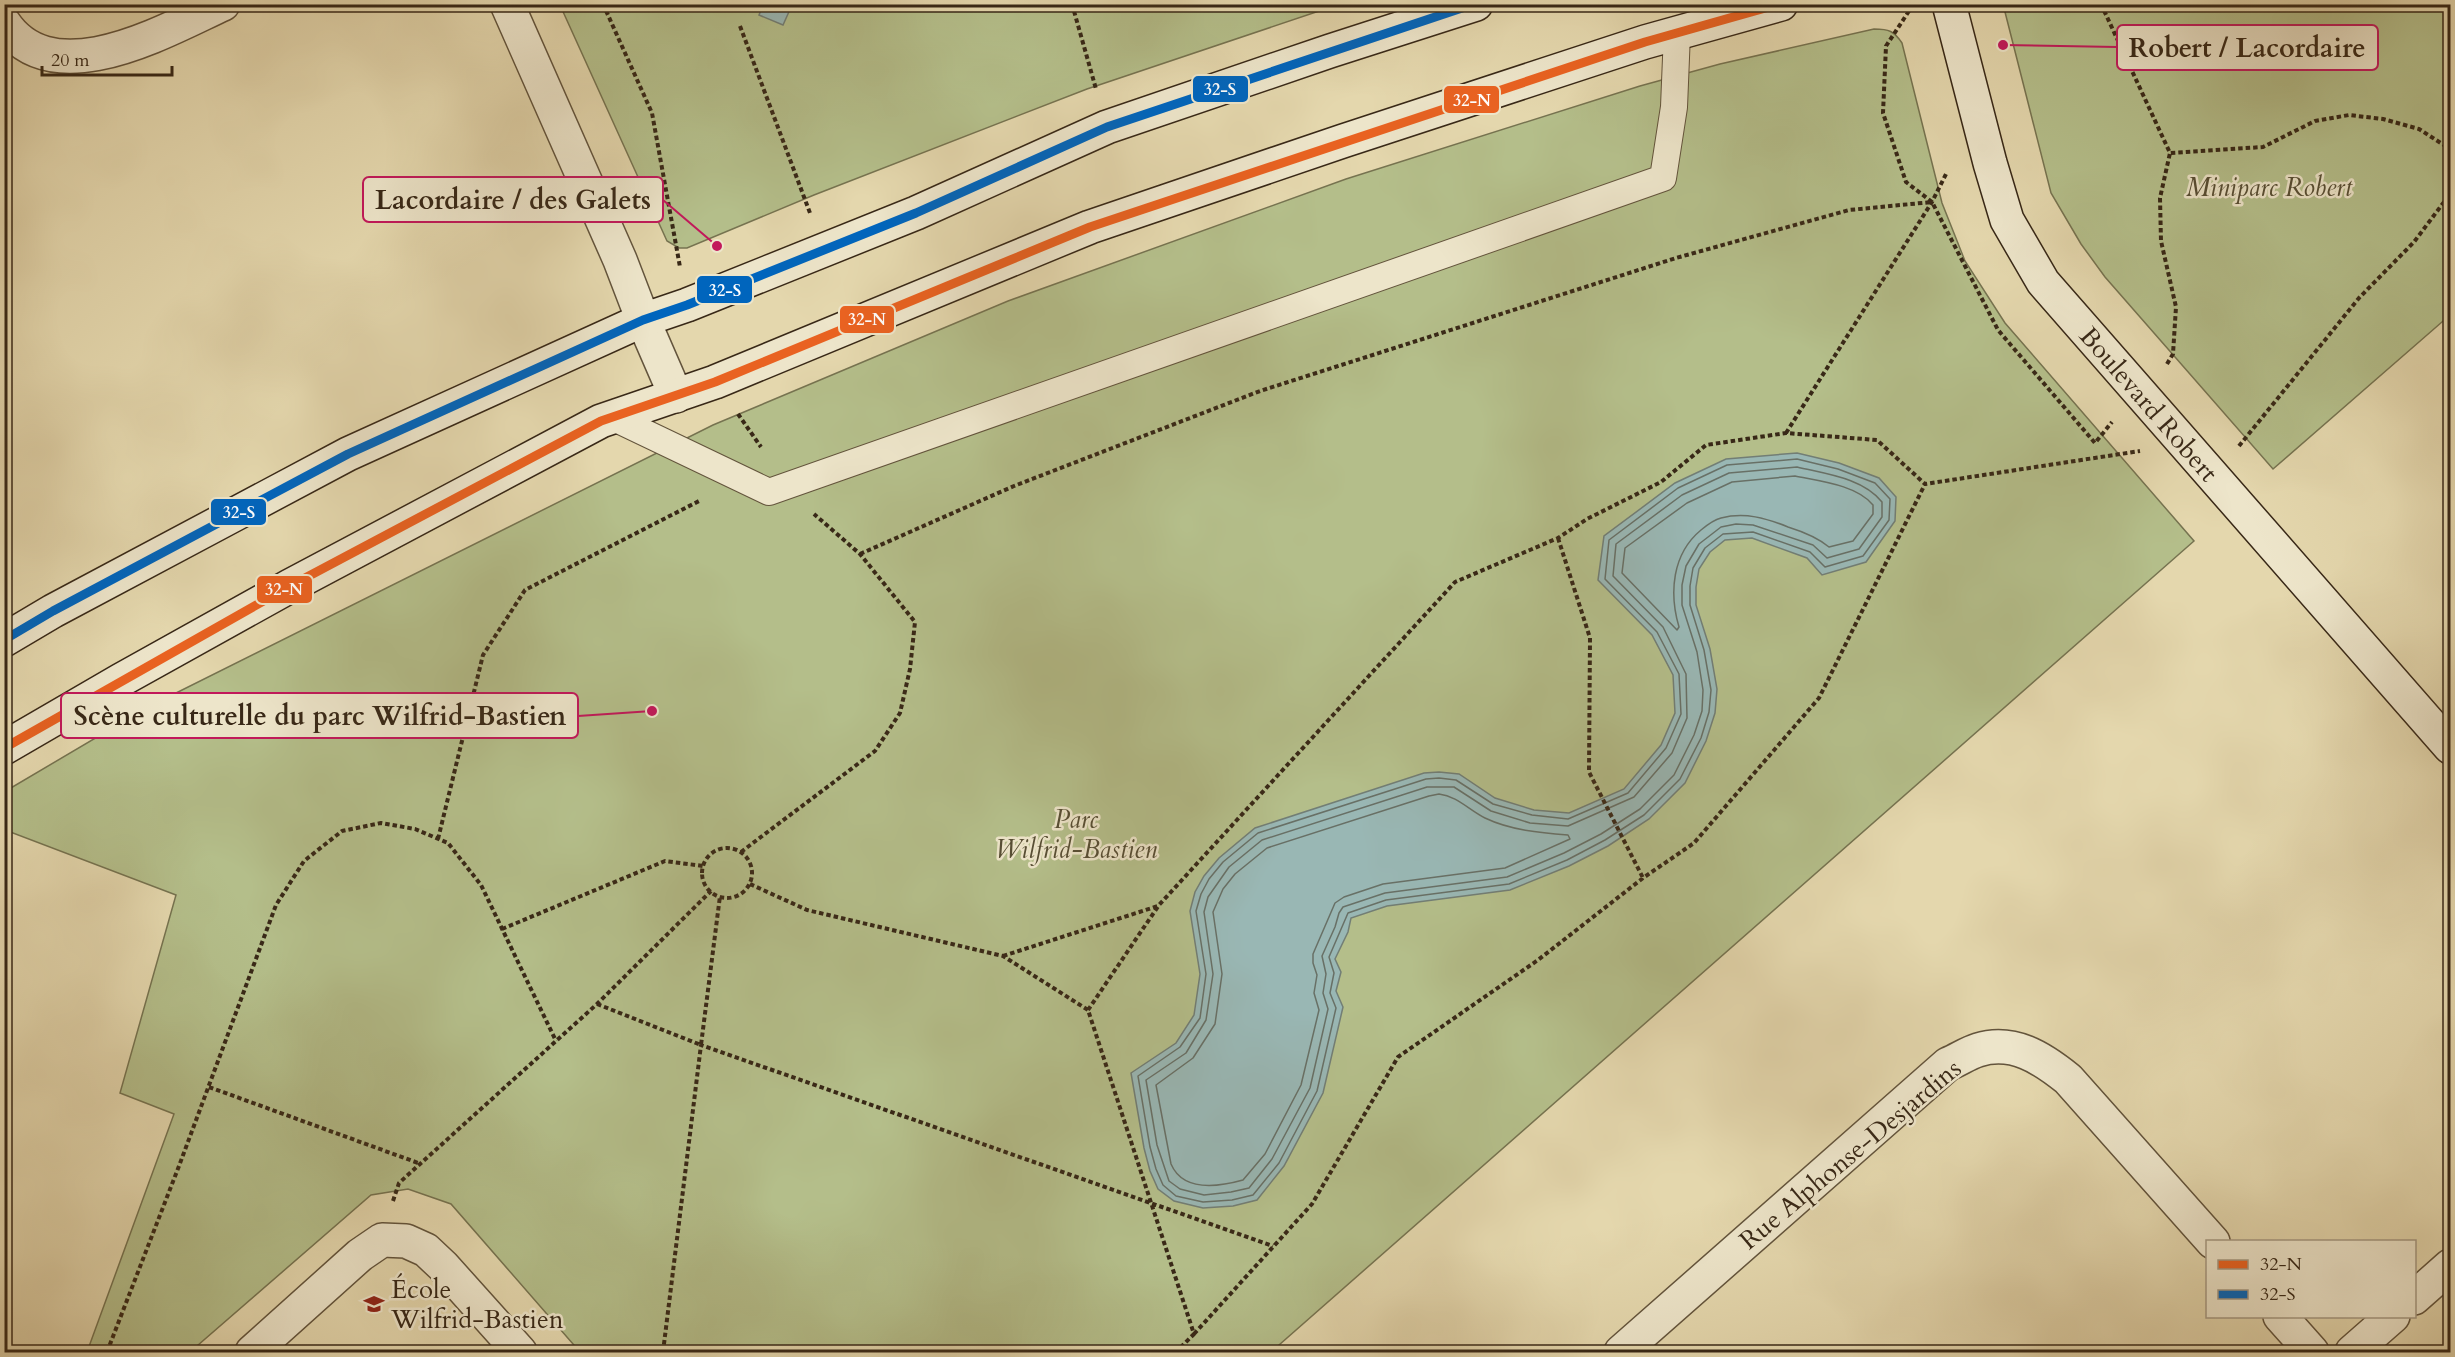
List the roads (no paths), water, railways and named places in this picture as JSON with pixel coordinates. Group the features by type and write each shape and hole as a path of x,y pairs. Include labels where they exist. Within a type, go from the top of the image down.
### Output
{"main road":[{"path":"4,23 21,40 37,50 76,57 97,55 135,45 223,4"},
{"path":"507,4 620,260 676,396"},
{"path":"4,640 53,611 348,454 643,320 687,305 916,213 1107,127 1476,4"},
{"path":"4,748 280,592 612,417 715,382 1090,227 1343,141 1677,33 1781,4"},
{"name":"Boulevard Robert","path":"1949,4 2007,220 2043,282 2451,747"},
{"name":"Rue Alphonse-Desjardins","path":"1621,1353 1948,1064 1979,1050 2011,1047 2040,1057 2068,1079 2212,1240"},
{"path":"252,1353 360,1255 382,1240 406,1240 426,1250 520,1353"},
{"path":"2416,1297 2451,1266"},
{"path":"2281,1318 2312,1353"},
{"path":"2352,1353 2392,1318"}],"lane":[{"path":"612,417 769,492 1663,178 1674,107 1677,33"}],"water":[{"path":"763,4 792,5 783,25 759,15"},
{"path":"1797,453 1839,463 1879,478 1896,497 1895,521 1866,562 1822,575 1807,558 1752,538 1725,540 1710,552 1699,569 1696,605 1710,649 1717,689 1715,713 1706,741 1685,783 1649,819 1608,846 1569,866 1510,890 1387,906 1351,918 1348,932 1335,959 1341,972 1336,991 1343,1007 1323,1093 1284,1166 1257,1200 1233,1206 1203,1208 1174,1201 1158,1189 1144,1148 1131,1073 1176,1043 1194,1015 1200,974 1190,911 1195,892 1204,876 1219,858 1255,828 1424,773 1459,774 1495,798 1534,810 1569,813 1624,789 1661,745 1675,713 1673,675 1652,635 1598,580 1604,536 1675,483 1726,459"}],"place":[{"name":"Robert / Lacordaire","path":"2003,45"},
{"name":"Lacordaire / des Galets","path":"717,246"},
{"name":"Scène culturelle du parc Wilfrid-Bastien","path":"652,711"},
{"name":"École Wilfrid-Bastien","path":"374,1304"}],"park label":[{"name":"Miniparc Robert","path":"2269,187"},
{"name":"Parc Wilfrid-Bastien","path":"1076,834"}]}
